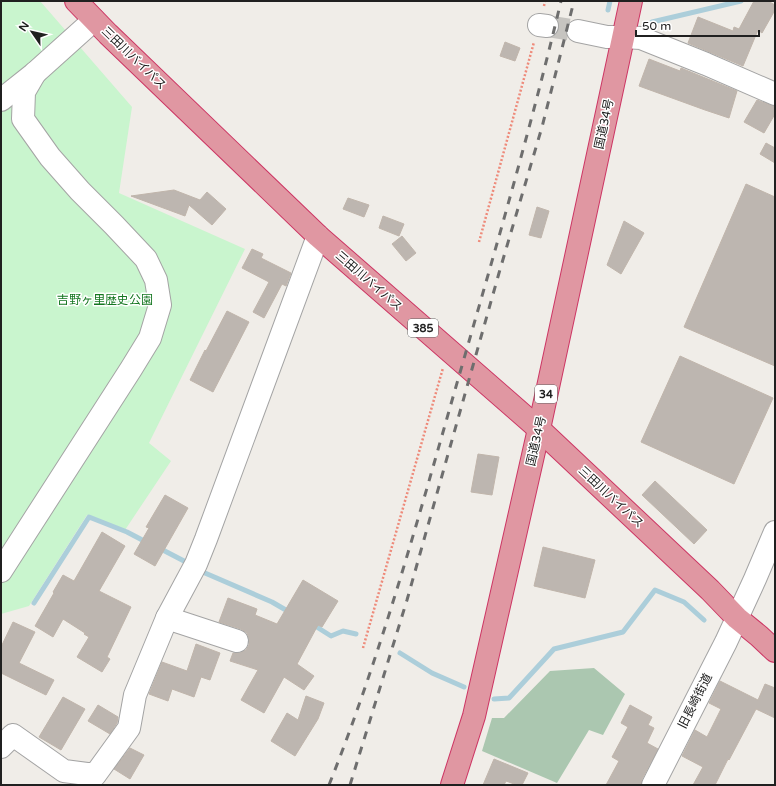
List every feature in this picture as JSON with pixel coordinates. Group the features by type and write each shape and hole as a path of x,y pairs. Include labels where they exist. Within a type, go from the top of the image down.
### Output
{"highway":[{"name":"三田川バイパス","path":"76,1 318,236 539,429 710,590 737,618 775,651"},
{"name":"国道34号","path":"452,785 474,716 539,429 631,1"}],"street":[{"path":"1,100 35,73 94,20"},
{"path":"578,31 607,37 641,38 775,94"},
{"path":"1,571 150,338 160,305 156,280 146,259 114,224 80,191 50,157 23,119 24,92 35,73"},
{"path":"1,747 12,735 64,771 95,775 130,728 135,695 167,618 196,564 206,539 318,236"},
{"name":"旧長崎街道","path":"653,785 726,642 775,532"},
{"path":"167,618 237,641"}],"path":[{"path":"479,242 543,25 545,1"},
{"path":"363,648 444,363 450,352"}],"green space":[{"name":"吉野ヶ里歴史公園","path":"1,1 40,1 132,107 119,193 245,249 149,443 171,461 125,530 87,515 29,606 1,614"},
{"path":"594,668 625,694 603,735 589,730 557,783 482,751 492,718 504,718 550,671"}],"building":[{"path":"754,1 768,1 775,5 775,10 762,33 758,30 743,66 688,43 698,17 733,31 734,27 739,29"},
{"path":"505,42 520,48 515,61 500,56"},
{"path":"649,59 680,71 681,68 737,91 729,118 639,86"},
{"path":"757,100 775,106 775,114 764,133 744,122"},
{"path":"766,143 775,148 775,163 760,154"},
{"path":"746,184 775,197 775,366 684,327"},
{"path":"174,190 200,200 207,192 226,209 212,225 189,205 185,216 131,196"},
{"path":"348,198 369,205 364,217 343,209"},
{"path":"537,207 549,211 541,238 529,235"},
{"path":"383,216 404,224 399,236 379,228"},
{"path":"624,221 644,233 621,274 607,265"},
{"path":"402,236 416,253 406,261 392,244"},
{"path":"252,249 263,254 261,258 291,273 286,286 282,284 264,318 253,312 269,282 242,268"},
{"path":"227,311 249,322 213,392 190,380"},
{"path":"680,356 773,398 734,484 641,442"},
{"path":"478,454 499,457 492,495 471,492"},
{"path":"655,481 707,530 694,544 642,495"},
{"path":"165,495 188,508 155,566 134,554 149,528 146,527"},
{"path":"102,532 125,546 99,591 131,607 107,657 110,659 102,672 77,657 89,637 84,634 85,633 63,619 53,637 35,626 63,575 74,581"},
{"path":"543,547 595,560 585,598 534,586"},
{"path":"303,580 338,601 322,627 318,625 297,664 314,676 304,690 284,677 264,713 241,700 258,670 230,661 233,653 240,653 246,650 249,645 247,633 241,629 219,622 228,598 257,609 255,615 277,624"},
{"path":"13,622 35,632 19,663 54,680 46,695 1,673 1,647"},
{"path":"196,644 220,653 210,680 201,677 194,697 172,689 168,701 149,694 162,662 187,671"},
{"path":"720,681 758,700 765,684 775,688 775,718 756,709 715,785 693,785 703,767 682,756 695,730 707,737 721,709 709,703"},
{"path":"306,696 324,703 318,719 295,756 271,741 287,713 298,720"},
{"path":"63,697 85,709 61,750 39,737"},
{"path":"98,705 118,717 117,723 110,734 88,721"},
{"path":"630,705 652,717 648,725 654,728 647,743 658,749 642,779 641,785 606,785 619,761 612,757 628,727 621,723"},
{"path":"130,748 144,755 130,779 114,769"},
{"path":"494,759 528,773 522,785 517,785 506,781 504,785 483,785"}],"waterway":[{"path":"608,10 610,1"},
{"path":"652,22 741,1"},
{"path":"34,603 89,517 127,532 148,543"},
{"path":"159,548 184,561"},
{"path":"205,573 272,602 291,613"},
{"path":"494,699 509,698 554,649 623,632 655,590 684,602 704,620"},
{"path":"312,624 331,636 343,631 356,634"},
{"path":"400,653 432,673 464,687"}],"tunnel":[{"path":"547,26 578,31"}],"railway":[{"path":"329,785 365,688 412,540 537,99 561,1"},
{"path":"350,785 407,600 499,273 542,127 574,1"}]}
